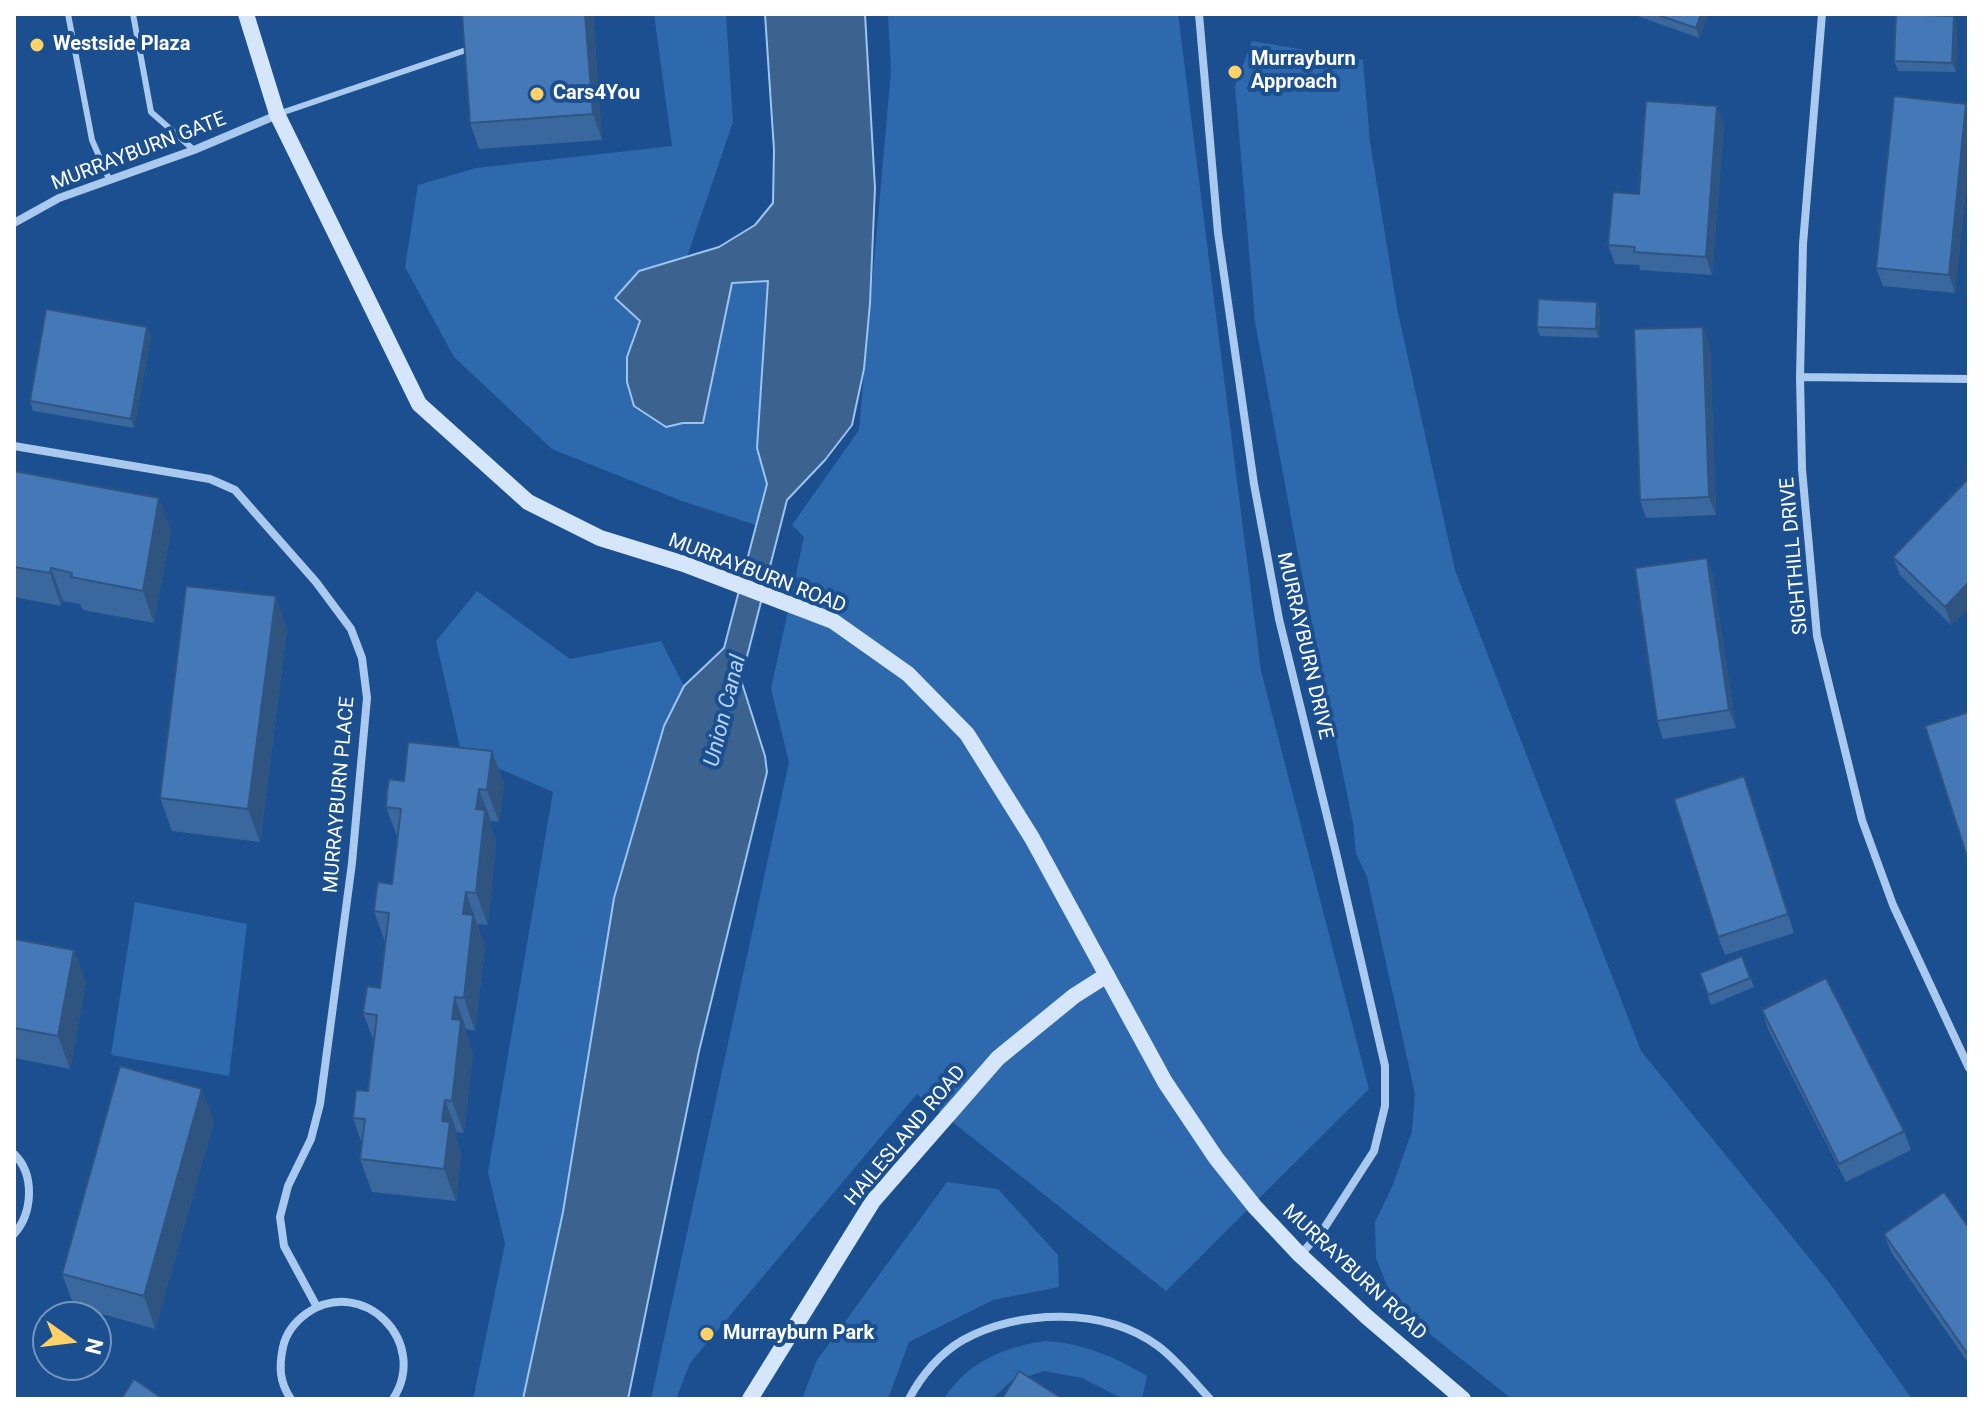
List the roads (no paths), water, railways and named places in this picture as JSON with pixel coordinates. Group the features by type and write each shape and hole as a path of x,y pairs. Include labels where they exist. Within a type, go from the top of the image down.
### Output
{"street":[{"name":"MURRAYBURN ROAD","path":"246,14 277,114 419,404 528,502 600,538 684,564 833,621 908,674 967,734 1032,838 1165,1082 1216,1158 1255,1207 1300,1255 1463,1399"},
{"name":"MURRAYBURN DRIVE","path":"1199,14 1218,233 1257,499 1279,619 1385,1066 1385,1106 1374,1151 1323,1230 1300,1255"},
{"name":"SIGHTHILL DRIVE","path":"1822,14 1803,244 1800,377 1802,469 1817,636 1862,820 1893,905 1969,1068"},
{"name":"MURRAYBURN GATE","path":"14,223 59,198 194,150 277,114"},
{"path":"1800,377 1969,379"},
{"name":"MURRAYBURN PLACE","path":"14,446 210,479 235,490 316,582 351,629 362,658 367,698 352,863 320,1104 311,1139 288,1186 280,1217 284,1246 317,1307"},
{"name":"HAILESLAND ROAD","path":"750,1399 873,1201 998,1058 1074,996 1107,975"},
{"path":"14,1154 19,1158 28,1180 29,1204 21,1226 14,1234"},
{"path":"291,1399 284,1389 279,1365 284,1341 297,1320 317,1307 341,1302 365,1306 386,1319 399,1340 405,1363 400,1387 393,1399"},
{"path":"909,1399 934,1363 961,1341 992,1327 1037,1318 1083,1318 1123,1327 1158,1346 1210,1399"}],"lane":[{"path":"68,14 92,140 109,179"},
{"path":"133,14 151,112 194,150"},
{"path":"277,114 472,48"}],"water":[{"name":"Union Canal","path":"765,14 865,14 875,188 864,369 852,425 825,460 787,500 741,680 765,756 767,772 699,1051 628,1399 523,1399 563,1212 614,898 664,726 684,686 724,648 767,484 757,448 768,281 732,283 703,423 666,427 634,406 627,382 627,357 640,321 615,298 639,271 719,247 755,225 773,203 774,150"}],"place":[{"name":"Westside Plaza","path":"37,45"},
{"name":"Murrayburn Approach","path":"1235,72"},
{"name":"Cars4You","path":"537,94"},
{"name":"Murrayburn Park","path":"707,1334"}]}
